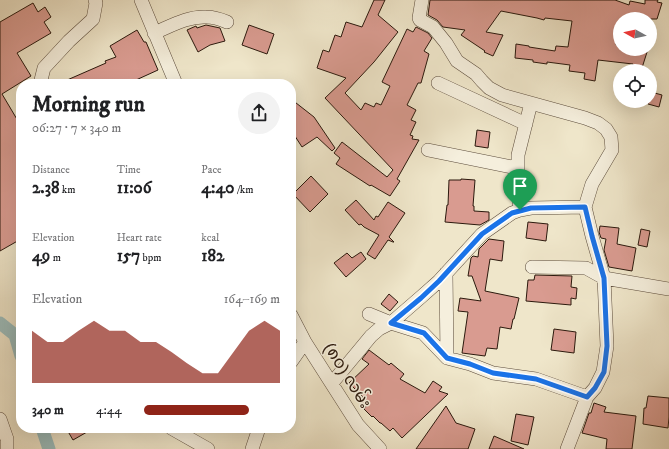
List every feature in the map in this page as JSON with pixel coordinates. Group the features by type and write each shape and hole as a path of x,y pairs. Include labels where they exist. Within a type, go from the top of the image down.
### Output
{"street":[{"path":"41,79 44,68 69,41 93,19 96,3 95,0"},
{"path":"141,0 174,79"},
{"path":"422,0 420,20 433,28 446,43 457,61 476,74 489,88 502,95 598,123 606,129 611,137 612,150 592,184 585,207 604,278 607,346 604,372 595,388 587,397 567,449"},
{"path":"154,33 184,20 204,17 216,18 227,22"},
{"path":"438,83 526,124"},
{"path":"520,210 518,154 531,103"},
{"path":"428,150 518,168"},
{"path":"332,384 371,336 391,323 421,298 482,234 512,213 531,208 585,207"},
{"path":"532,267 586,268 604,278 669,289"},
{"path":"446,273 447,358"},
{"path":"369,314 391,323 424,333 447,358 470,364 493,373 536,379 587,397"},
{"name":"(၈၀) လမ်း","path":"296,325 305,342 358,425 380,449"},
{"path":"296,355 305,342"},
{"path":"0,419 7,449"},
{"path":"180,433 208,449"},
{"path":"252,449 257,433"}],"building":[{"path":"374,0 385,0 378,15 398,32 374,62 345,93 361,110 365,103 374,107 376,103 381,105 390,86 382,82 407,29 413,32 416,27 428,33 432,38 424,51 429,54 421,83 418,83 407,105 416,110 411,120 416,122 410,135 413,136 412,139 419,140 397,179 400,181 390,196 371,185 370,186 336,164 340,158 334,153 342,142 387,177 393,170 325,98 346,78 317,68 323,50 329,52 335,35 341,37 346,22 362,27"},
{"path":"430,0 615,0 629,5 630,1 645,4 645,0 658,0 657,2 662,3 657,19 657,12 613,12 613,56 646,56 643,64 598,60 595,81 584,79 585,73 569,71 570,65 547,62 547,64 533,62 533,60 515,58 516,44 555,51 556,46 568,47 572,21 545,18 544,20 501,11 486,32 503,35 493,56 484,52 485,51 461,35 465,30 443,27 437,20 428,15"},
{"path":"33,3 38,12 45,7 51,17 44,22 51,33 17,53 31,76 26,79 16,79 16,85 2,94 16,118 16,242 0,251 0,22"},
{"path":"206,25 220,28 225,41 210,45 198,52 187,30 196,26 197,28"},
{"path":"249,25 274,34 267,54 242,45"},
{"path":"137,30 144,42 146,42 158,70 138,79 69,79 116,57 110,46"},
{"path":"657,94 662,95 659,107 657,106"},
{"path":"296,103 314,117 335,148 332,151 317,137 302,147 296,138"},
{"path":"477,130 490,132 488,148 475,146"},
{"path":"311,176 328,194 310,212 296,197 296,191"},
{"path":"449,180 475,180 474,211 489,212 489,220 480,225 445,222 448,205"},
{"path":"356,200 374,220 376,216 378,217 388,202 405,213 389,237 394,242 388,240 375,259 367,254 379,235 361,224 359,225 345,210"},
{"path":"528,222 548,224 546,241 526,238"},
{"path":"600,226 619,228 617,244 636,248 632,271 609,267 604,250 606,239 601,238 599,232"},
{"path":"641,229 650,231 647,247 638,245"},
{"path":"489,239 504,241 502,261 490,259 485,291 519,298 511,329 500,327 497,349 487,348 485,356 462,353 468,312 458,311 460,298 481,301 472,276 468,276 471,258 473,256 478,257 479,249"},
{"path":"361,252 366,259 346,277 334,263 347,253 352,258"},
{"path":"535,275 572,276 571,287 577,288 576,299 571,298 571,305 526,301 528,280 534,280"},
{"path":"389,294 398,302 390,311 381,304"},
{"path":"554,329 576,332 574,353 551,350"},
{"path":"369,350 389,365 391,363 404,374 400,379 425,393 433,381 442,387 439,391 448,394 402,438 393,428 390,431 364,409 366,406 360,400 363,397 349,383 369,364 362,359"},
{"path":"648,396 669,398 668,428 643,424 644,408 646,408"},
{"path":"594,403 606,407 604,412 636,416 632,449 606,449 607,439 582,433"},
{"path":"446,406 456,423 475,429 468,449 416,449"},
{"path":"516,414 534,417 528,445 511,441"},
{"path":"69,433 85,433 73,440"},
{"path":"494,436 524,449 489,449"}],"waterway":[{"path":"0,323 15,335 16,338"},
{"path":"44,433 49,449"}],"route":[{"path":"585,207 604,278 607,346 604,372 595,388 587,397 536,379 493,373 470,364 447,358 424,333 391,323 439,281 482,234 512,213 520,210 531,208 585,207"}]}
